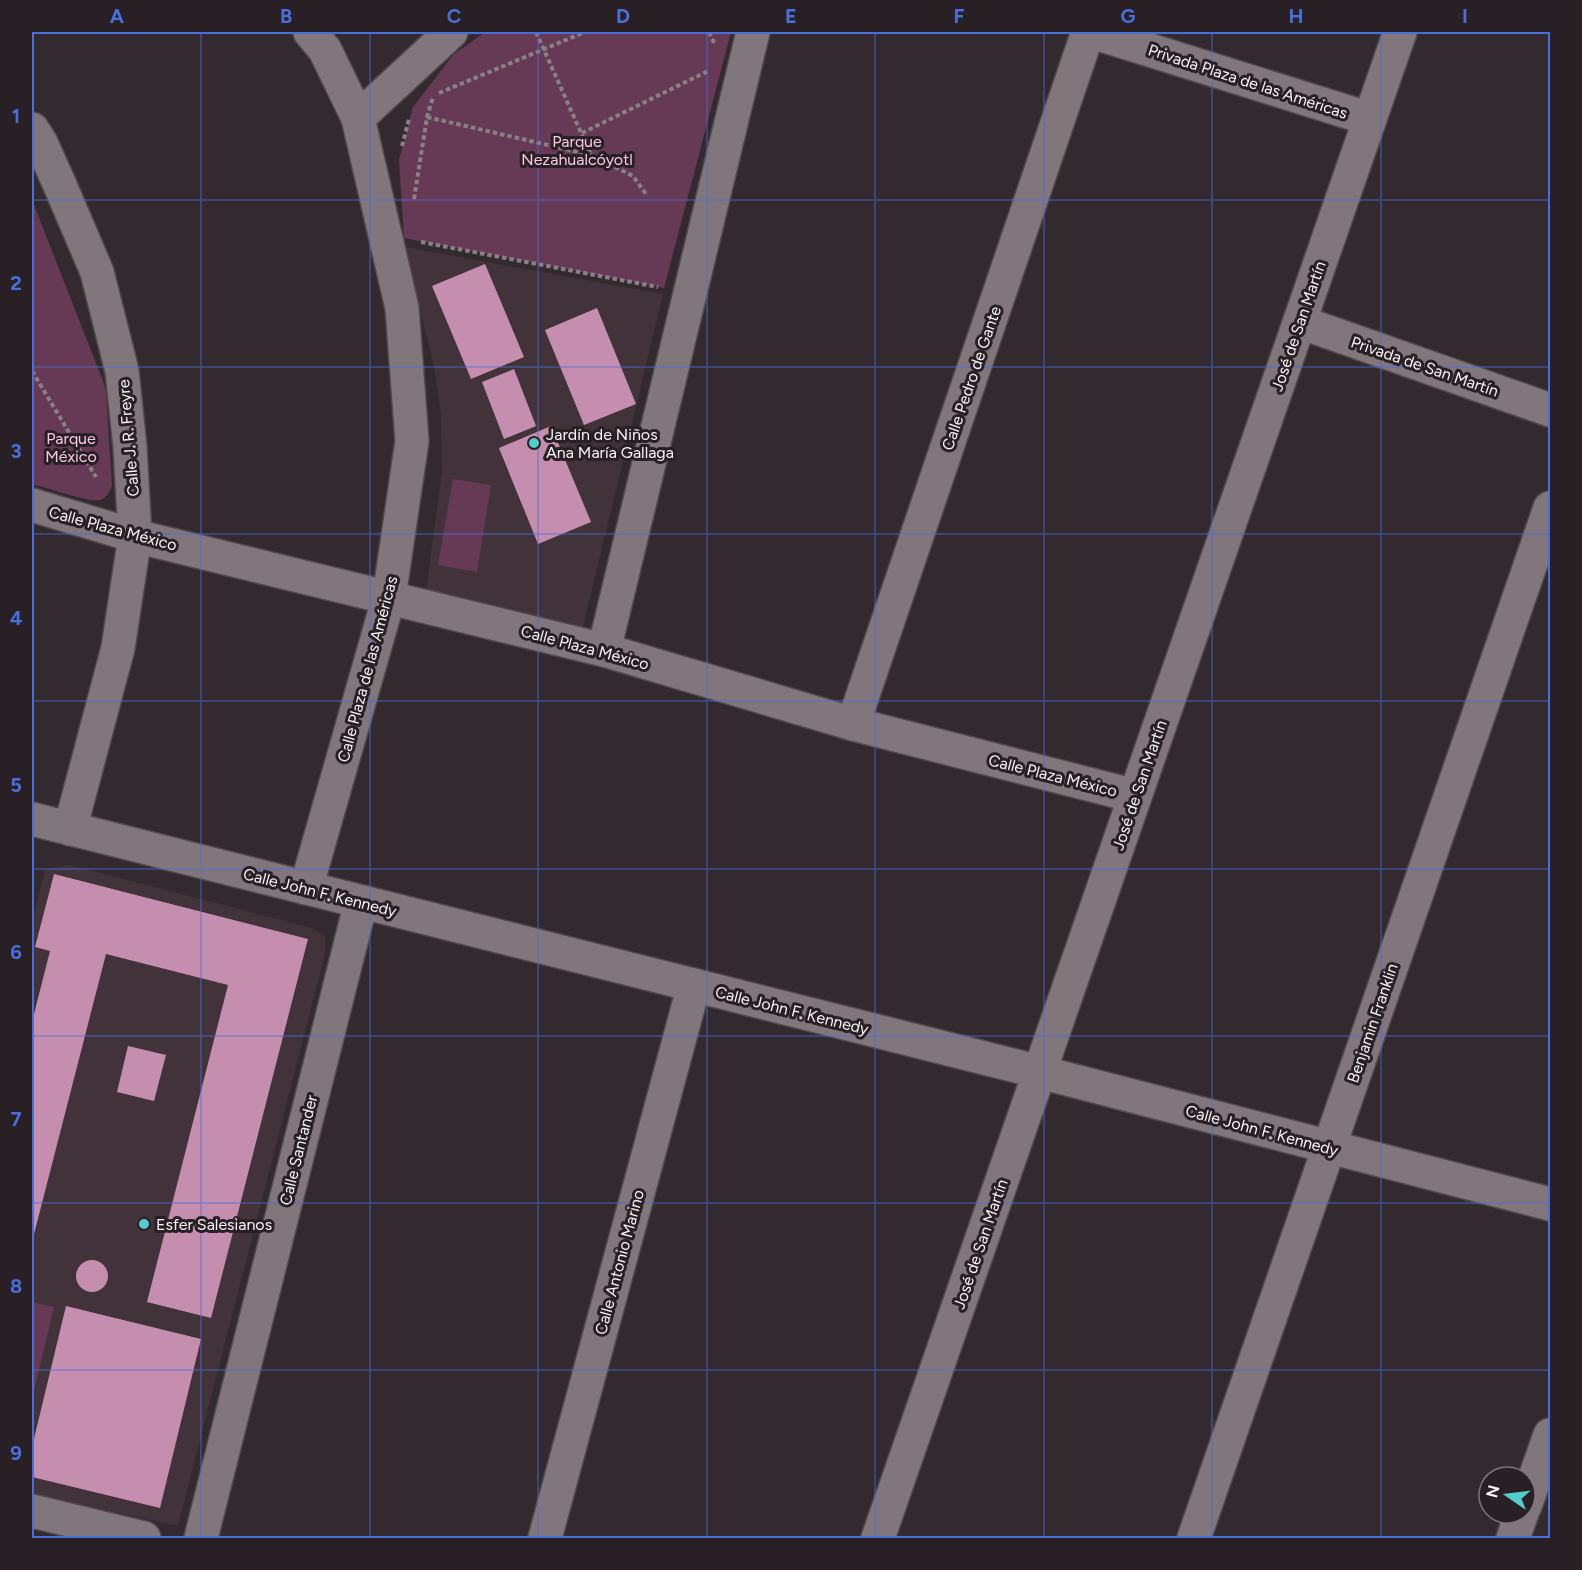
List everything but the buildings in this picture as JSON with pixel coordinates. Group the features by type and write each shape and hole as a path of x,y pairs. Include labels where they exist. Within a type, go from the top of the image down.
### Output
{"street":[{"name":"Calle Plaza de las Américas","path":"306,888 389,597 412,441 402,308 358,118 325,50 310,32"},
{"path":"358,118 451,32"},
{"path":"604,650 753,32"},
{"name":"Privada Plaza de las Américas","path":"1090,32 1370,119"},
{"name":"Calle Pedro de Gante","path":"853,724 1090,32"},
{"name":"José de San Martín","path":"878,1539 1400,32"},
{"name":"Calle J. R. Freyre","path":"32,129 41,143 97,272 122,371 130,447 135,536 118,648 70,829"},
{"name":"Privada de San Martín","path":"1299,322 1551,410"},
{"name":"Calle Plaza México","path":"32,506 135,536 604,650 853,724 1135,796"},
{"name":"Benjamin Franklin","path":"1194,1539 1551,508"},
{"name":"Calle John F. Kennedy","path":"32,821 1040,1072 1551,1204"},
{"name":"Calle Santander","path":"201,1539 361,902"},
{"name":"Calle Antonio Marino","path":"545,1539 694,985"},
{"path":"1537,1473 1551,1435"},
{"path":"32,1511 144,1539"}],"path":[{"path":"536,32 591,155"},
{"path":"433,95 585,32"},
{"path":"709,32 718,53"},
{"path":"582,133 713,69"},
{"path":"412,210 427,117 438,85"},
{"path":"427,117 591,155 633,176 646,194"},
{"path":"401,150 410,118"},
{"path":"420,242 664,288"},
{"path":"32,371 102,486"}],"shaded area":[{"name":"Jardín de Niños Ana María Gallaga","path":"405,247 663,294 581,635 426,591 442,472 441,414 434,366"},
{"name":"Esfer Salesianos","path":"70,865 312,928 325,936 325,954 178,1526 32,1494 32,923 45,870"}],"green space":[{"name":"Parque Nezahualcóyotl","path":"485,32 731,32 664,288 404,238 399,160 413,107 453,55"},
{"name":"Parque México","path":"32,200 106,392 112,486 106,496 100,500 78,497 32,484"},
{"path":"453,479 491,485 477,572 438,565"},
{"path":"32,1302 54,1307 32,1399"}],"place":[{"name":"Jardín de Niños Ana María Gallaga","path":"534,443"},
{"name":"Esfer Salesianos","path":"144,1224"}]}
